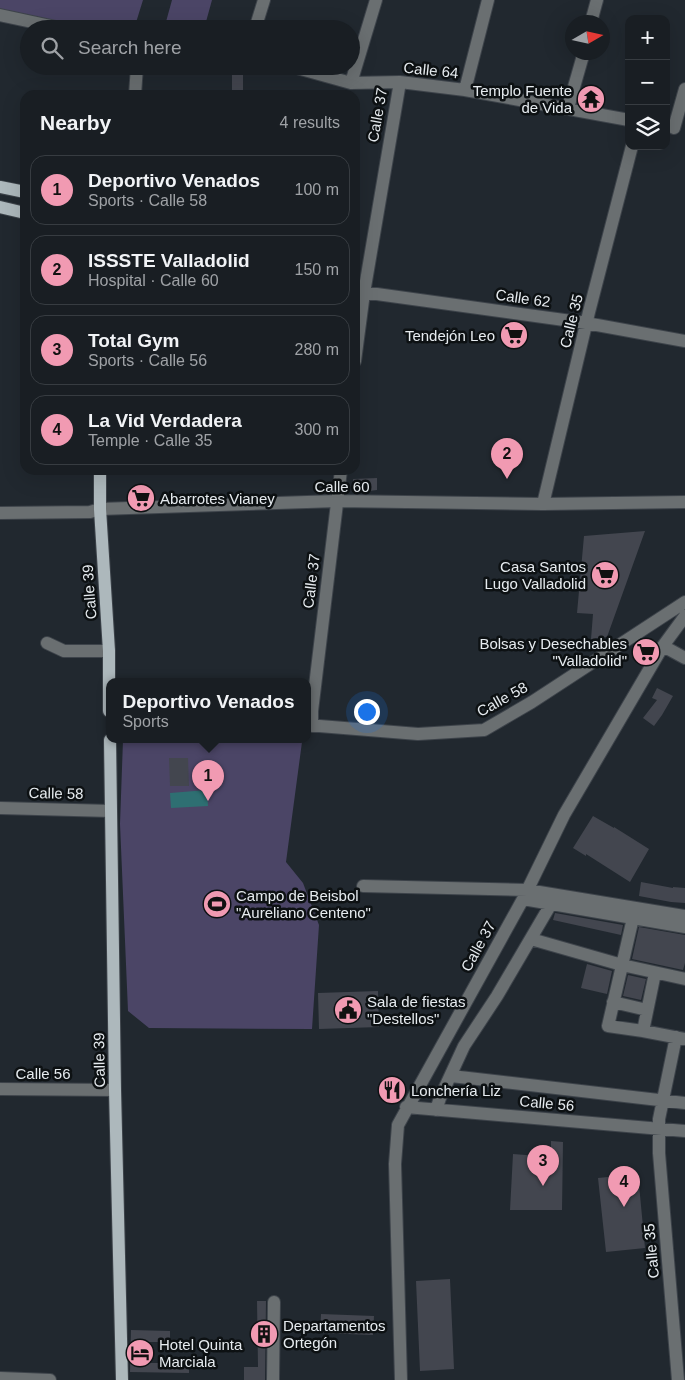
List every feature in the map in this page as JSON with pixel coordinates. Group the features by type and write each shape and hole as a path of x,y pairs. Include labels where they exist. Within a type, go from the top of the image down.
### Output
{"main road":[{"path":"0,187 20,191"},
{"path":"0,207 20,212"},
{"name":"Calle 39","path":"100,475 100,510 109,678"},
{"name":"Calle 39","path":"110,743 115,1090 122,1380"}],"street":[{"path":"258,20 264,0"},
{"name":"Calle 37","path":"360,53 376,0"},
{"path":"465,90 488,0"},
{"path":"593,15 597,0"},
{"path":"0,15 23,20"},
{"path":"568,108 582,60"},
{"path":"135,90 136,75"},
{"name":"Calle 64","path":"322,75 351,83 400,82 465,90 625,119"},
{"name":"Calle 37","path":"351,83 353,75"},
{"name":"Calle 37","path":"360,292 400,82"},
{"path":"675,128 685,89"},
{"name":"Calle 35","path":"543,504 586,324 631,150"},
{"name":"Calle 62","path":"360,292 586,324 685,341"},
{"name":"Calle 37","path":"311,716 340,475"},
{"name":"Calle 60","path":"0,513 90,512 100,510 337,501 543,504 685,502"},
{"name":"Calle 58","path":"311,726 418,734 484,730 532,702 685,602"},
{"name":"Calle 37","path":"401,1380 395,1164 398,1124 525,894 564,814 663,646 685,616"},
{"path":"47,643 64,651 109,651"},
{"path":"663,646 685,658"},
{"name":"Calle 58","path":"0,808 111,811"},
{"path":"363,886 525,894 685,916"},
{"path":"525,894 551,904 685,927"},
{"path":"436,1110 464,1046 498,996 551,904"},
{"path":"633,918 608,1026 681,1038"},
{"path":"531,939 622,965 685,978"},
{"path":"642,1031 655,972"},
{"path":"613,1002 647,1010"},
{"name":"Calle 35","path":"678,1380 659,1153 659,1124 663,1101 681,1038"},
{"path":"451,1076 685,1103"},
{"name":"Calle 56","path":"0,1089 115,1090"},
{"name":"Calle 56","path":"406,1107 659,1124 685,1131"},
{"path":"273,1380 274,1302"},
{"path":"0,1378 50,1380"}],"shaded area":[{"path":"0,0 143,0 137,20 20,20 20,22 0,18"},
{"path":"172,0 212,0 206,20 166,20"},
{"name":"Campo de Beisbol \"Aureliano Centeno\"","path":"123,743 302,743 286,862 303,883 319,925 312,1029 149,1028 128,1011 120,824"}],"water":[{"path":"207,790 208,806 171,808 170,793"}],"building":[{"path":"232,75 243,75 243,90 232,90"},
{"path":"377,478 377,490 354,493 353,479"},
{"name":"Casa Santos Lugo Valladolid","path":"645,531 607,637 591,639 593,614 577,613 584,536"},
{"path":"657,688 673,696 654,726 643,718 657,700 652,698"},
{"path":"169,758 188,758 189,786 170,786"},
{"path":"593,816 649,849 630,882 586,854 586,856 573,848"},
{"path":"641,882 673,888 685,888 685,903 639,896"},
{"path":"555,913 623,925 621,935 553,920"},
{"path":"639,927 685,935 685,963 683,970 632,959"},
{"path":"587,964 612,971 607,994 581,988"},
{"path":"628,975 646,979 641,1000 623,996"},
{"name":"Sala de fiestas \"Destellos\"","path":"378,991 379,1027 319,1029 318,993"},
{"path":"551,1141 563,1142 562,1210 510,1210 513,1154 551,1157"},
{"path":"638,1174 645,1248 606,1252 598,1178"},
{"path":"450,1279 454,1369 420,1371 416,1281"},
{"name":"Departamentos Ortegón","path":"257,1301 266,1301 265,1380 244,1380 244,1367 258,1367"},
{"path":"321,1314 374,1316 373,1335 320,1333"},
{"path":"131,1330 170,1331 170,1342 145,1342 145,1363 189,1363 189,1373 130,1372"}],"place":[{"name":"Templo Fuente de Vida","path":"591,99"},
{"name":"Tendejón Leo","path":"514,335"},
{"name":"ISSSTE Valladolid","path":"507,479"},
{"name":"Abarrotes Vianey","path":"141,498"},
{"name":"Casa Santos Lugo Valladolid","path":"605,575"},
{"name":"Bolsas y Desechables \"Valladolid\"","path":"646,652"},
{"name":"Deportivo Venados","path":"208,801"},
{"name":"Campo de Beisbol \"Aureliano Centeno\"","path":"217,904"},
{"name":"Sala de fiestas \"Destellos\"","path":"348,1010"},
{"name":"Lonchería Liz","path":"392,1090"},
{"name":"Total Gym","path":"543,1186"},
{"name":"La Vid Verdadera","path":"624,1207"},
{"name":"Departamentos Ortegón","path":"264,1334"},
{"name":"Hotel Quinta Marciala","path":"140,1353"}]}
